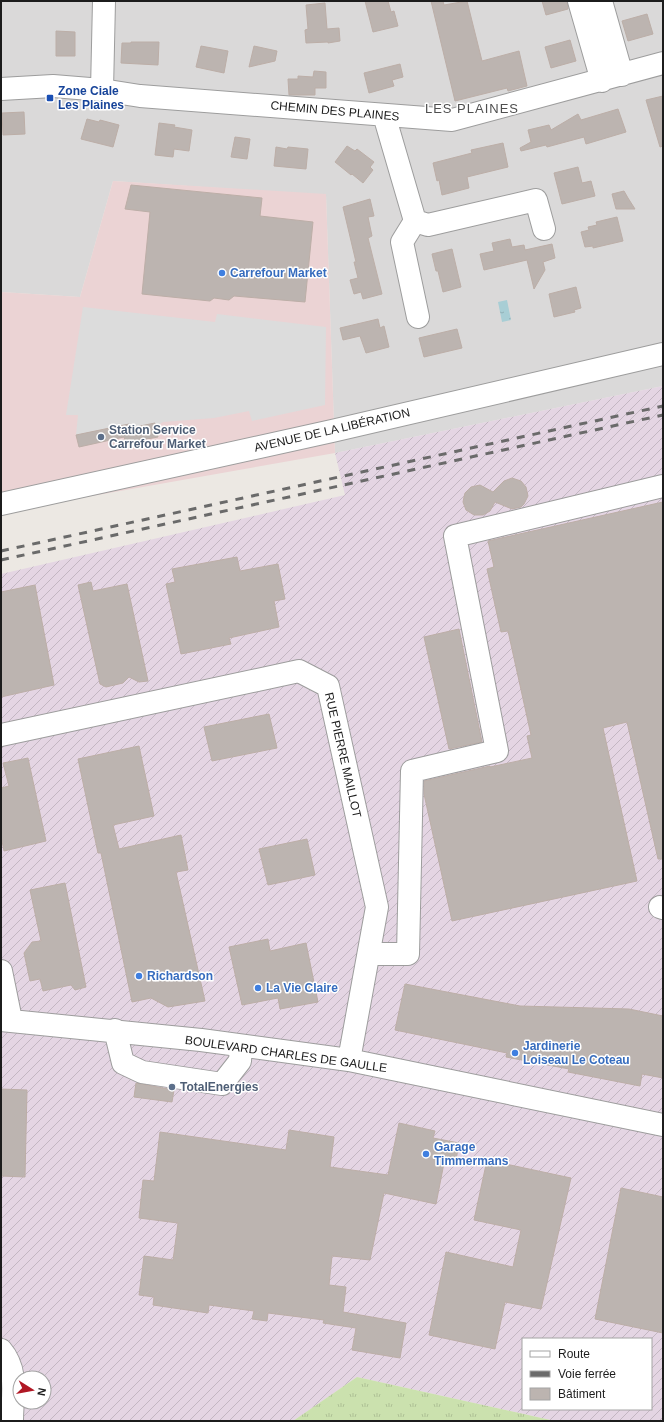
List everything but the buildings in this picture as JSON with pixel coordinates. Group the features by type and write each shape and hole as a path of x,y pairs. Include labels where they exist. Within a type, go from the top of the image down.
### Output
{"street":[{"path":"102,90 104,1"},
{"path":"579,1 612,78"},
{"path":"601,1 612,78"},
{"name":"CHEMIN DES PLAINES","path":"1,89 53,86 102,90 140,96 452,120 663,63"},
{"path":"384,115 414,221 402,242 418,317"},
{"path":"414,221 428,225 536,200 544,229"},
{"name":"AVENUE DE LA LIBÉRATION","path":"1,504 332,431 663,354"},
{"path":"369,954 408,954 412,771 497,751 455,536 663,486"},
{"name":"RUE PIERRE MAILLOT","path":"1,735 299,671 328,686 377,908 349,1060"},
{"path":"1,970 6,1020"},
{"name":"BOULEVARD CHARLES DE GAULLE","path":"6,1020 115,1030 349,1060 663,1125"},
{"path":"115,1030 123,1063 142,1072 222,1084 240,1061 241,1046"},
{"path":"1,1350 7,1357 13,1374 12,1421"}],"shaded area":[{"path":"1,1 663,1 663,386 335,453 326,195 113,181 80,297 1,292"},
{"path":"113,181 326,194 335,453 1,512 1,292 80,297"},
{"path":"83,307 215,322 217,314 326,327 325,405 252,421 249,411 214,418 163,422 156,426 152,424 130,428 128,424 76,435 78,415 66,415"},
{"path":"663,386 663,1421 555,1421 357,1377 293,1421 1,1421 1,574 345,495 335,453"}],"green space":[{"path":"357,1377 555,1421 293,1421"}],"water":[{"path":"507,300 511,320 502,322 498,302"}],"railway":[{"path":"1,551 663,406"},
{"path":"1,560 663,415"}],"place":[{"name":"Zone Ciale Les Plaines","path":"50,98"},
{"name":"Carrefour Market","path":"222,273"},
{"name":"Station Service Carrefour Market","path":"101,437"},
{"name":"Richardson","path":"139,976"},
{"name":"La Vie Claire","path":"258,988"},
{"name":"Jardinerie Loiseau Le Coteau","path":"515,1053"},
{"name":"TotalEnergies","path":"172,1087"},
{"name":"Garage Timmermans","path":"426,1154"}],"district":[{"name":"LES PLAINES","path":"472,108"}]}
